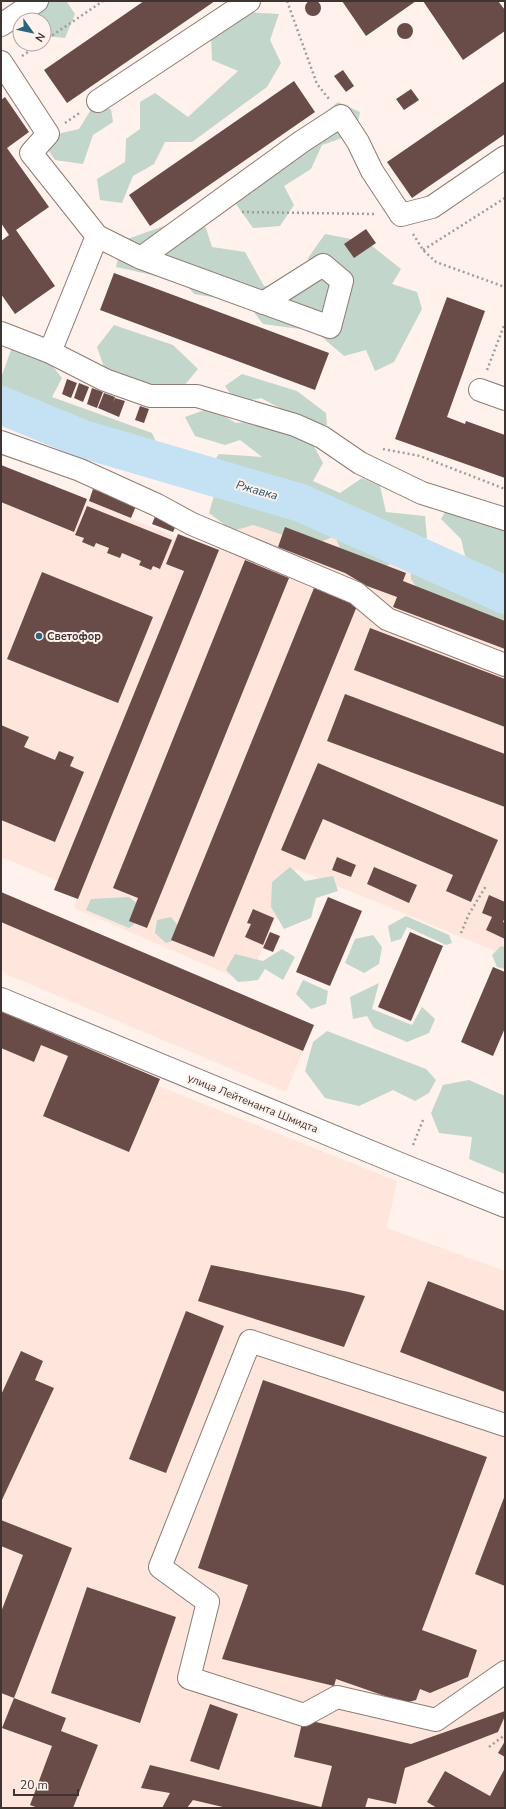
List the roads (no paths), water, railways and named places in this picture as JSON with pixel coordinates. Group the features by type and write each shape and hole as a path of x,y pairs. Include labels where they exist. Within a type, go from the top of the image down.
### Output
{"street":[{"path":"1,25 37,1"},
{"path":"98,101 249,1"},
{"path":"1,62 48,134 31,153 97,236 141,258 263,303"},
{"path":"141,258 301,142 341,116 358,142 372,171 401,215 432,207 505,157"},
{"path":"50,352 97,236"},
{"path":"1,334 50,352 105,380 150,396 198,396 296,424 322,437 360,463 422,493 505,519"},
{"path":"480,390 505,399"},
{"path":"1,442 80,470 157,505 192,524 356,593 387,619 505,665"},
{"name":"улица Лейтенанта Шмидта","path":"1,999 505,1206"},
{"path":"505,1425 250,1341 160,1567 208,1602 189,1678 304,1715 337,1697 436,1720 505,1672"}],"waterway":[{"name":"Ржавка","path":"1,405 83,439 301,503 505,595"}],"place":[{"name":"Светофор","path":"39,636"}]}
